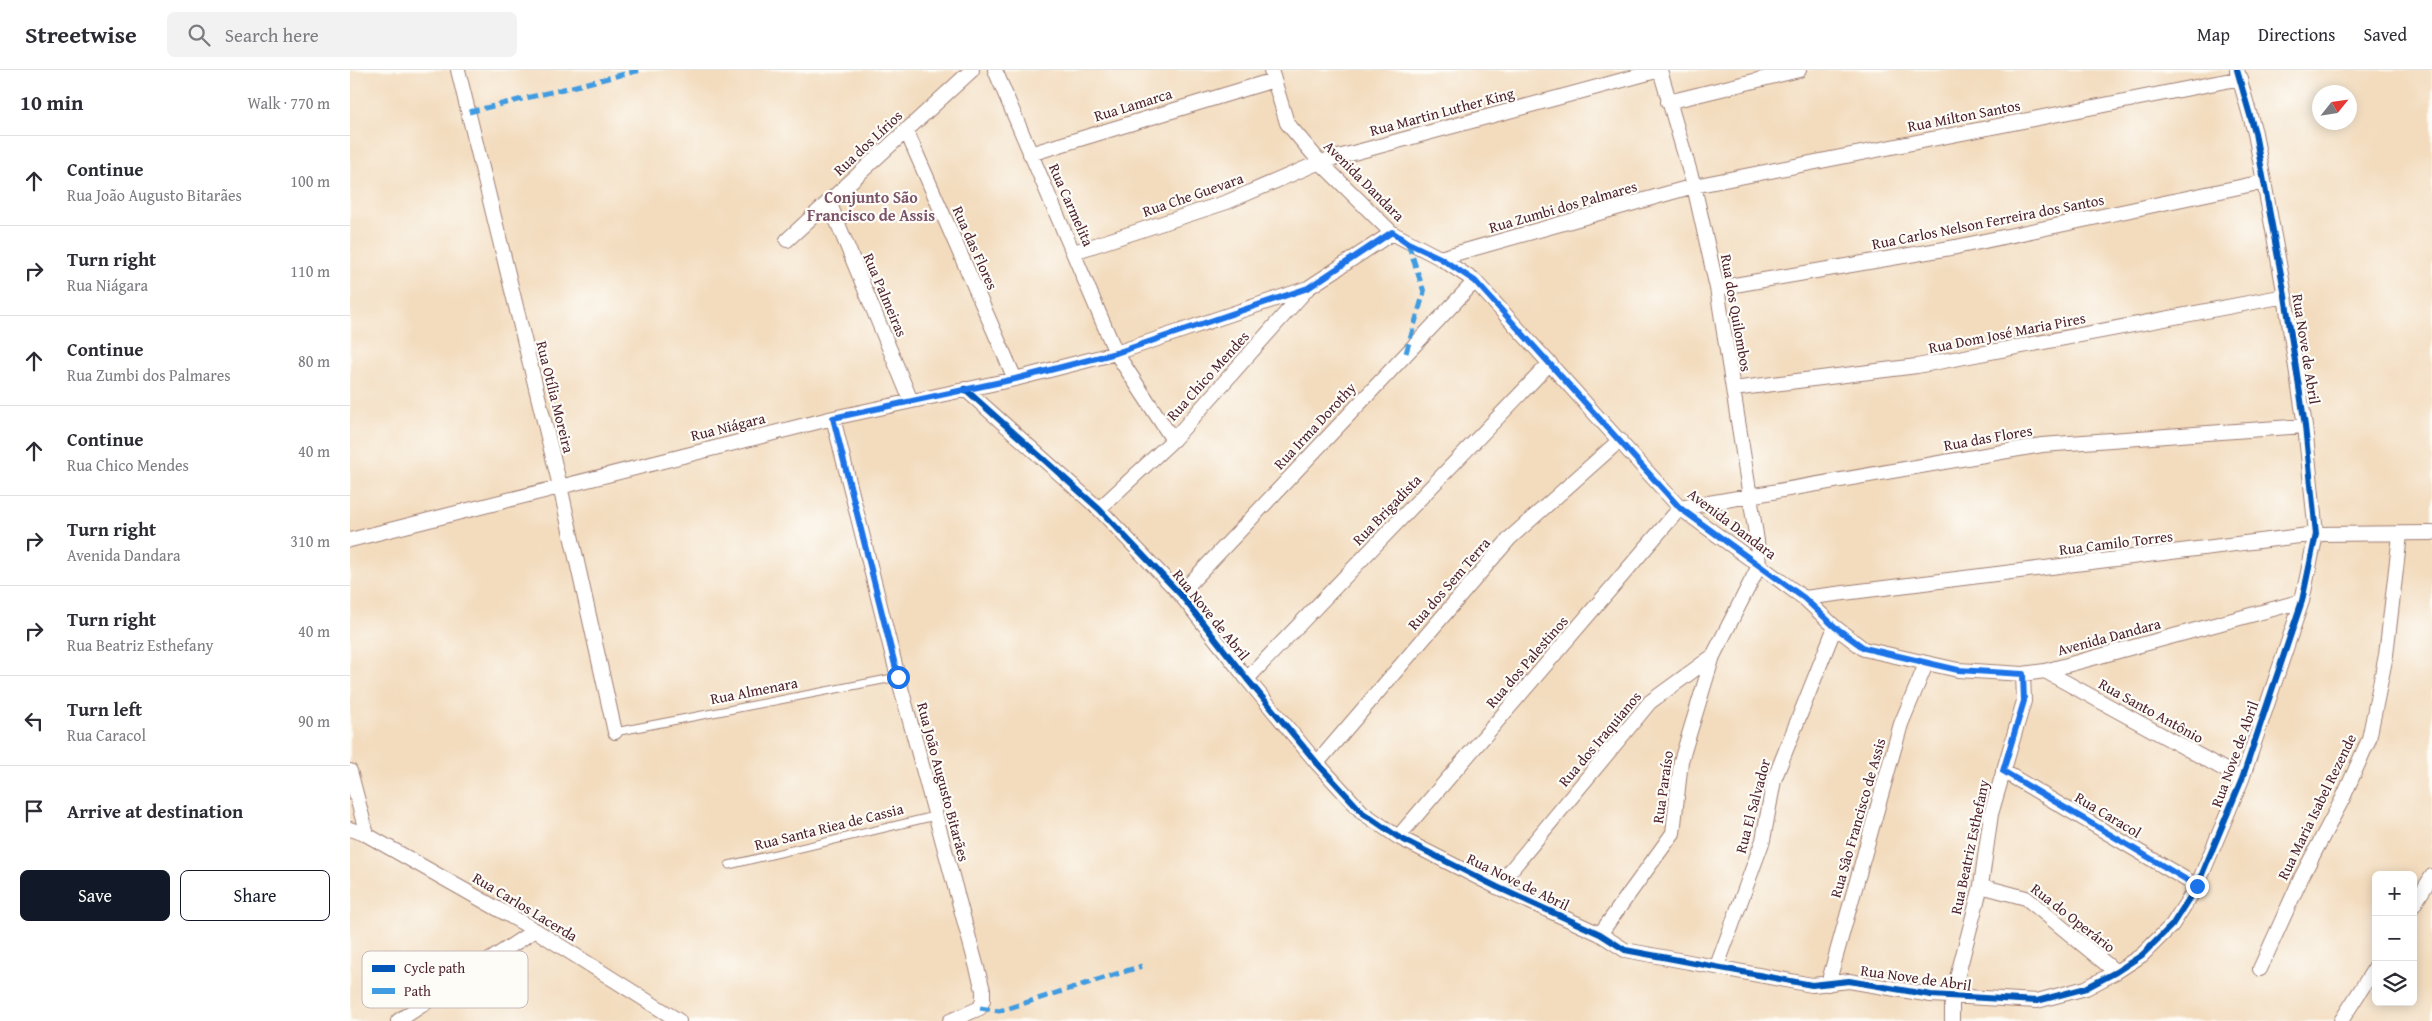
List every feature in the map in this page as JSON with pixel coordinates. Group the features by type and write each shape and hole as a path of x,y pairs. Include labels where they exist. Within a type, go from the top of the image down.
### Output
{"street":[{"name":"Rua Otília Moreira","path":"458,70 560,486 615,732"},
{"name":"Rua dos Lírios","path":"787,240 972,70"},
{"name":"Rua Carmelita","path":"995,70 1116,353 1173,440"},
{"name":"Rua dos Quilombos","path":"1660,70 1694,186 1717,288 1759,566"},
{"name":"Rua Martin Luther King","path":"1320,162 1660,70"},
{"path":"1668,102 1799,70"},
{"name":"Rua Nove de Abril","path":"965,390 1099,509 1180,594 1317,763 1363,813 1398,836 1497,887 1600,934 1625,950 1812,985 1849,981 1931,995 2037,1001 2086,988 2116,972 2142,955 2172,925 2197,886 2242,779 2302,601 2316,534 2305,426 2285,296 2255,134 2239,74"},
{"name":"Rua Milton Santos","path":"1694,186 2239,74"},
{"name":"Rua Lamarca","path":"1030,154 1272,75"},
{"name":"Avenida Dandara","path":"1272,75 1287,123 1320,162 1392,232 1408,243 1440,258 1475,281 1680,508 1804,598 1835,627 1864,648 1958,670 2023,674 2045,671 2302,601"},
{"name":"Rua das Flores","path":"906,130 1015,379"},
{"name":"Rua Che Guevara","path":"1074,252 1227,202 1320,162"},
{"name":"Rua Carlos Nelson Ferreira dos Santos","path":"1717,288 1956,247 2264,182"},
{"name":"Rua Zumbi dos Palmares","path":"1440,258 1694,186"},
{"name":"Rua Palmeiras","path":"829,202 912,401"},
{"name":"Rua Chico Mendes","path":"1099,509 1173,440 1308,288 1392,232"},
{"name":"Rua Irma Dorothy","path":"1180,594 1475,281"},
{"path":"1116,353 1308,288"},
{"name":"Rua Dom José Maria Pires","path":"1733,389 1918,366 2285,296"},
{"name":"Rua Niágara","path":"350,540 833,418 1015,379 1116,353"},
{"name":"Rua Brigadista","path":"1247,679 1550,363"},
{"name":"Rua João Augusto Bitarães","path":"833,418 898,677 983,990 983,1000 980,1008 950,1021"},
{"name":"Rua das Flores","path":"1680,508 2042,445 2305,426"},
{"name":"Rua dos Sem Terra","path":"1317,763 1510,538 1620,440"},
{"name":"Rua dos Palestinos","path":"1398,836 1680,508"},
{"name":"Rua Camilo Torres","path":"1804,598 2316,534 2400,535 2432,533"},
{"name":"Rua Maria Isabel Rezende","path":"2260,969 2302,876 2343,798 2369,739 2386,655 2400,535"},
{"name":"Rua dos Iraquianos","path":"1497,887 1650,702 1713,656 1759,566"},
{"name":"Rua El Salvador","path":"1717,966 1763,840 1774,780 1835,627"},
{"name":"Rua Paraíso","path":"1600,934 1672,834 1681,761 1713,656"},
{"name":"Rua Sâo Francisco de Assis","path":"1828,984 1901,724 1926,664"},
{"name":"Rua Santo Antônio","path":"2045,671 2242,779"},
{"name":"Rua Beatriz Esthefany","path":"1952,1021 1952,997 1981,886 1991,814 2024,701 2023,674"},
{"path":"350,771 367,835"},
{"name":"Rua Caracol","path":"2003,771 2197,886"},
{"name":"Rua Carlos Lacerda","path":"350,829 367,835 535,930 679,1021"},
{"path":"2417,900 2432,876"},
{"name":"Rua do Operário","path":"1981,886 2026,898 2116,972"},
{"path":"503,951 535,930"},
{"path":"2341,1021 2372,972"},
{"path":"398,1021 418,1008"}],"lane":[{"name":"Rua Almenara","path":"615,732 898,677"},
{"name":"Rua Santa Riea de Cassia","path":"729,865 935,816"}],"marked path":[{"path":"469,112 641,70"},
{"path":"1406,353 1424,292 1408,243"},
{"path":"980,1008 999,1011 1142,966"}],"cycle path":[{"path":"965,389 1099,509 1180,594 1317,763 1363,813 1398,837 1497,887 1600,934 1625,950 1812,985 1849,981 1931,995 2037,1001 2086,988 2116,972 2142,955 2172,925 2197,886 2242,779 2302,601 2316,534 2305,426 2285,296 2255,133 2237,70"}],"district":[{"name":"Conjunto São Francisco de Assis","path":"871,206"}],"route":[{"path":"898,677 833,418 1015,379 1116,353 1308,288 1392,232 1408,243 1440,258 1475,281 1680,508 1804,598 1835,627 1864,648 1958,670 2023,674 2024,701 2003,771 2197,886"}]}
